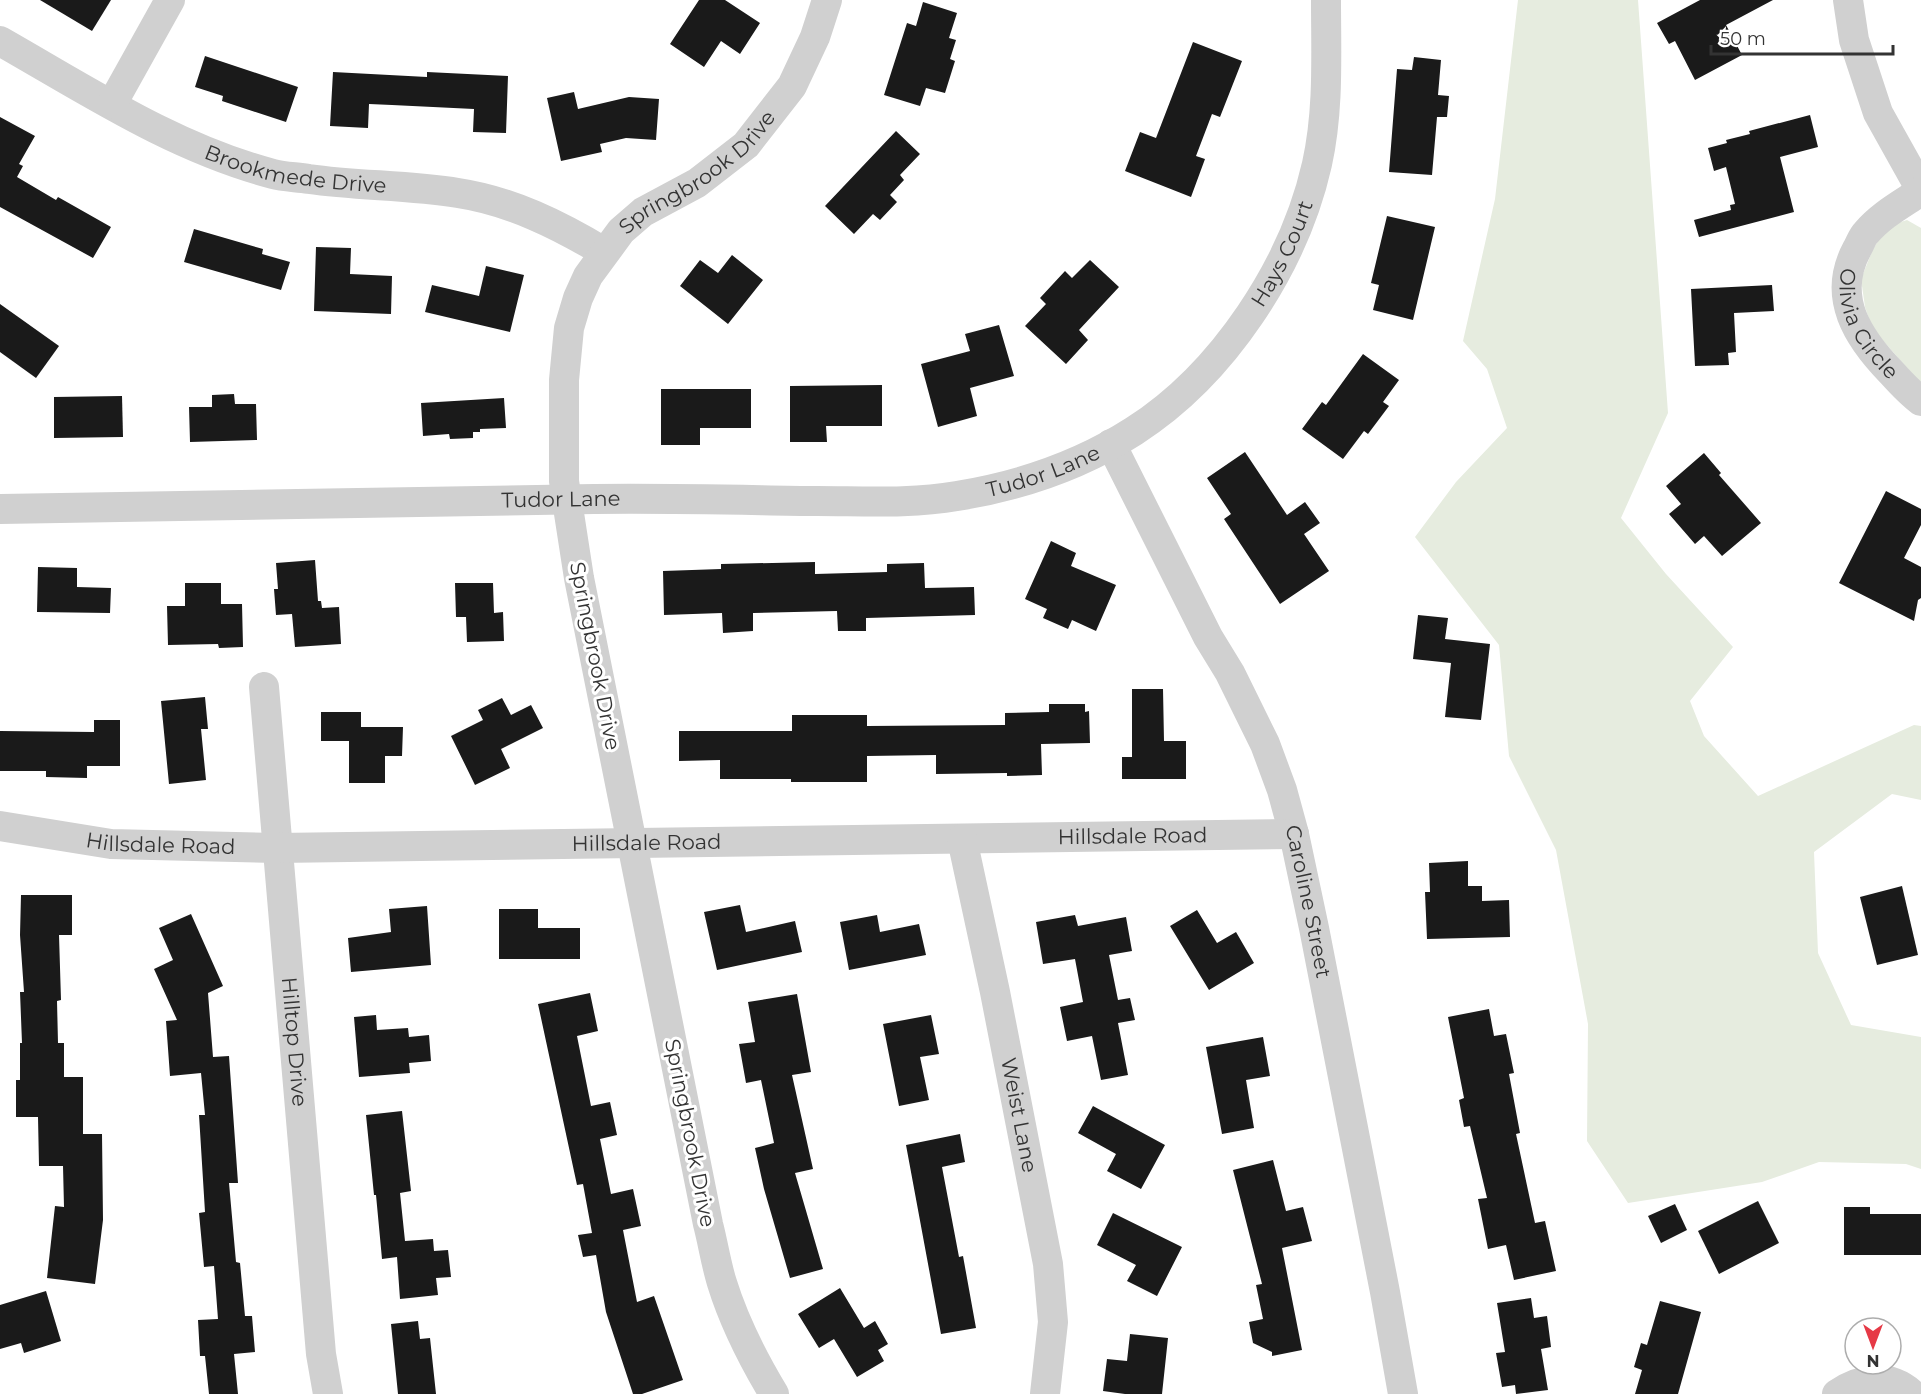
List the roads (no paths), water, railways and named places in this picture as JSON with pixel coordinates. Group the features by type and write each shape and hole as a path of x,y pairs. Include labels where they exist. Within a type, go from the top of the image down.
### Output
{"street":[{"path":"112,104 170,0"},
{"name":"Springbrook Drive","path":"774,1394 757,1366 736,1322 722,1283 708,1224 579,578 564,481 564,380 569,328 588,276 604,252 621,231 643,212 697,183 746,145 792,86 815,37 827,0"},
{"name":"Hays Court","path":"1111,444 1147,422 1208,367 1257,303 1286,254 1307,201 1317,167 1323,134 1327,102 1326,0"},
{"path":"1848,0 1854,40 1878,112 1921,190"},
{"name":"Brookmede Drive","path":"0,41 164,134 220,158 276,175 459,193 496,202 538,216 604,252"},
{"name":"Olivia Circle","path":"1921,190 1888,213 1865,234 1850,262 1847,286 1849,307 1859,334 1871,351 1899,381 1921,400"},
{"name":"Tudor Lane","path":"0,509 566,500 894,501 953,497 993,489 1052,472 1111,444"},
{"name":"Caroline Street","path":"1111,444 1208,638 1230,673 1265,744 1282,790 1294,834 1383,1280 1403,1394"},
{"name":"Hilltop Drive","path":"264,687 321,1354 328,1394"},
{"name":"Hillsdale Road","path":"0,826 111,844 277,848 962,838 1253,837 1294,834"},
{"name":"Weist Lane","path":"962,838 995,992 1048,1264 1053,1322 1052,1348 1045,1394"},
{"path":"1837,1394 1852,1384 1871,1380 1889,1381 1906,1388 1912,1394"}]}
